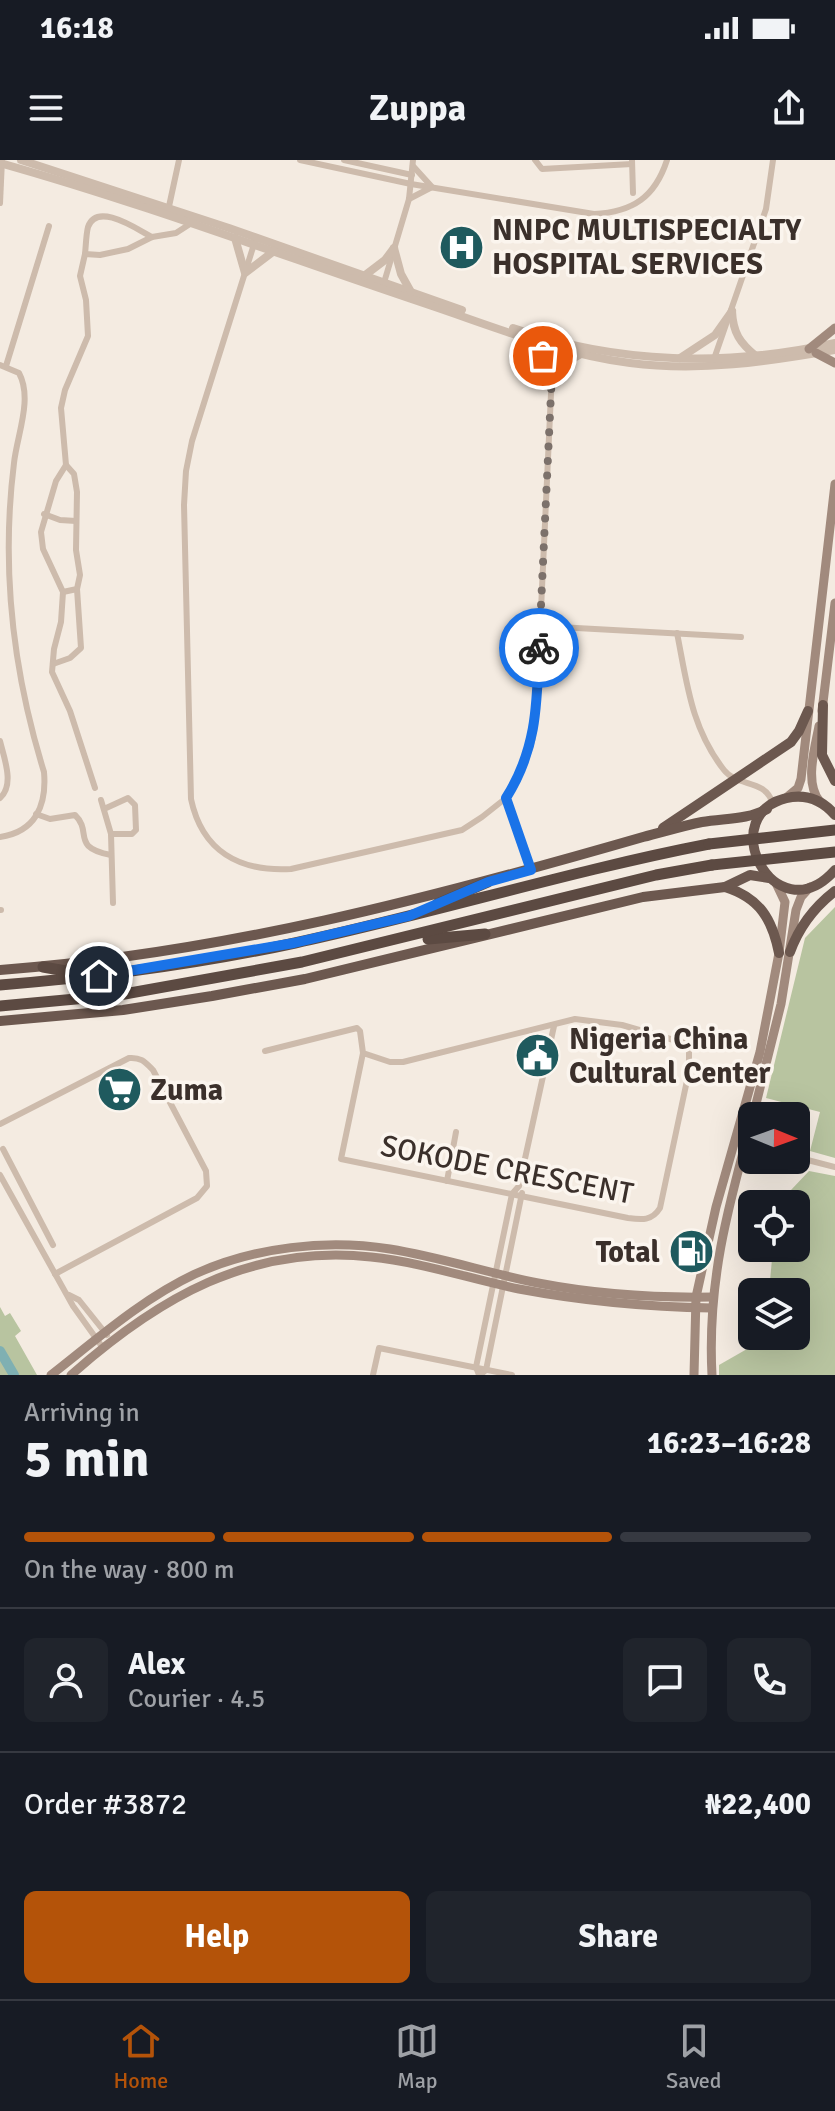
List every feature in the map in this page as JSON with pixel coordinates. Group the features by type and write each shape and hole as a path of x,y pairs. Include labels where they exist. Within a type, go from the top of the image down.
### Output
{"highway":[{"path":"823,705 822,755 835,781"},
{"path":"645,837 669,825 791,742 808,711"},
{"path":"0,970 201,945 293,928 488,882 703,822 749,816 786,798 798,796 830,809"},
{"path":"770,806 754,831 752,844 755,857 773,881"},
{"path":"0,985 99,976 294,943 598,867 709,844 835,830"},
{"path":"0,1006 174,987 395,941 642,879 712,865 835,852"},
{"path":"0,1021 123,1010 305,979 643,897 725,887 750,875 787,888 810,887 833,875"},
{"path":"409,916 488,882"},
{"path":"725,887 747,895 762,909 784,953"},
{"path":"784,953 802,924 835,891"},
{"path":"395,941 485,934"},
{"path":"43,967 99,976"}],"main road":[{"path":"835,328 813,351 835,363"},
{"path":"786,798 798,788 801,779 835,484"},
{"path":"830,809 814,795 812,785 835,603"},
{"path":"756,1102 781,1004 785,902 773,881"},
{"path":"751,1102 784,953 801,897 810,887"},
{"path":"693,1371 695,1303 716,1207 738,1158"},
{"path":"711,1370 712,1303 724,1223 738,1168"},
{"path":"51,1375 158,1306 195,1286 272,1261 325,1255 371,1257 499,1279 600,1302 712,1303"},
{"path":"71,1375 104,1340"}],"street":[{"path":"21,160 364,276 383,286 572,345 620,354 742,365 813,351 835,343"},
{"path":"168,211 179,160"},
{"path":"300,160 411,184 594,214 628,209 650,192 662,177 667,160"},
{"path":"344,160 412,175"},
{"path":"535,160 542,169 632,162 633,193"},
{"path":"713,362 766,209 773,160"},
{"path":"0,203 1,162 168,211 235,238 255,241 274,251 383,286 533,341 631,363 713,362 835,350"},
{"path":"413,163 432,187"},
{"path":"383,286 409,199 413,163"},
{"path":"409,199 432,187"},
{"path":"95,788 70,711 53,678 63,592 43,549 41,532 56,481 66,465 62,400 88,336 86,300 80,276 88,227 92,220 100,216 115,218 152,237"},
{"path":"85,254 100,255 128,249 152,237 176,233 194,222"},
{"path":"0,837 20,832 31,824 46,788 20,680 9,582 10,497 25,391 19,373 3,365 49,226"},
{"path":"235,238 245,273"},
{"path":"255,241 192,441 184,505 190,791 199,825 213,844 228,857 249,866 291,869 462,830 506,798 525,763 533,738 552,372 533,341"},
{"path":"364,276 385,260 394,248"},
{"path":"394,248 401,274 411,293"},
{"path":"245,273 274,251"},
{"path":"732,311 733,328 738,339 756,356"},
{"path":"679,359 715,335 732,311"},
{"path":"552,372 583,354"},
{"path":"53,664 70,658 81,648 74,474 66,465"},
{"path":"44,514 60,520 76,521"},
{"path":"63,592 77,589"},
{"path":"540,626 741,637"},
{"path":"677,633 699,730 724,770 736,780 764,789 770,795 770,806"},
{"path":"0,741 8,782 7,792 0,798"},
{"path":"104,809 128,798 135,805 136,830 132,834 111,834"},
{"path":"506,798 531,870"},
{"path":"101,800 111,834 113,903"},
{"path":"36,814 50,819 67,815 78,817 85,843 91,849 111,855"},
{"name":"SOKODE CRESCENT","path":"363,1053 341,1159 640,1220 655,1216 660,1208 689,1071 689,1051 684,1043 622,1025 575,1019 554,1026"},
{"path":"265,1051 357,1028 363,1035 363,1053 390,1062 403,1062 554,1026 519,1186 512,1194 480,1372"},
{"path":"0,1124 129,1058 136,1058 144,1060 153,1070 206,1171 207,1186 197,1198 55,1274"},
{"path":"447,1181 456,1132"},
{"path":"3,1149 53,1245"},
{"path":"810,1161 835,1167"},
{"path":"11,1166 0,1173 32,1235 69,1295 79,1300 104,1340"},
{"path":"480,1372 499,1279 523,1197 519,1186"},
{"path":"32,1235 44,1229"},
{"path":"373,1375 379,1348 480,1372 512,1375"}],"green space":[{"path":"835,907 835,1158 810,1151 820,1112 810,1109 810,1102 781,1102 766,1098 805,938"},
{"path":"810,1171 835,1176 835,1375 719,1375 719,1365 745,1350 810,1350 810,1278 770,1278 772,1262 810,1262 810,1190 791,1190"},
{"path":"0,1307 5,1316 10,1313 21,1331 15,1336 37,1375 0,1375"}],"waterway":[{"path":"0,1351 14,1375"}],"way so far":[{"path":"539,648 552,372 543,356"}],"place":[{"name":"NNPC MULTISPECIALTY HOSPITAL SERVICES","path":"461,247"},
{"name":"Nigeria China Cultural Center","path":"538,1056"},
{"name":"Zuma","path":"119,1090"},
{"name":"Total","path":"691,1252"}],"route":[{"path":"99,976 203,961 409,916 488,882 531,870 506,798 525,763 533,738 539,648"}]}
